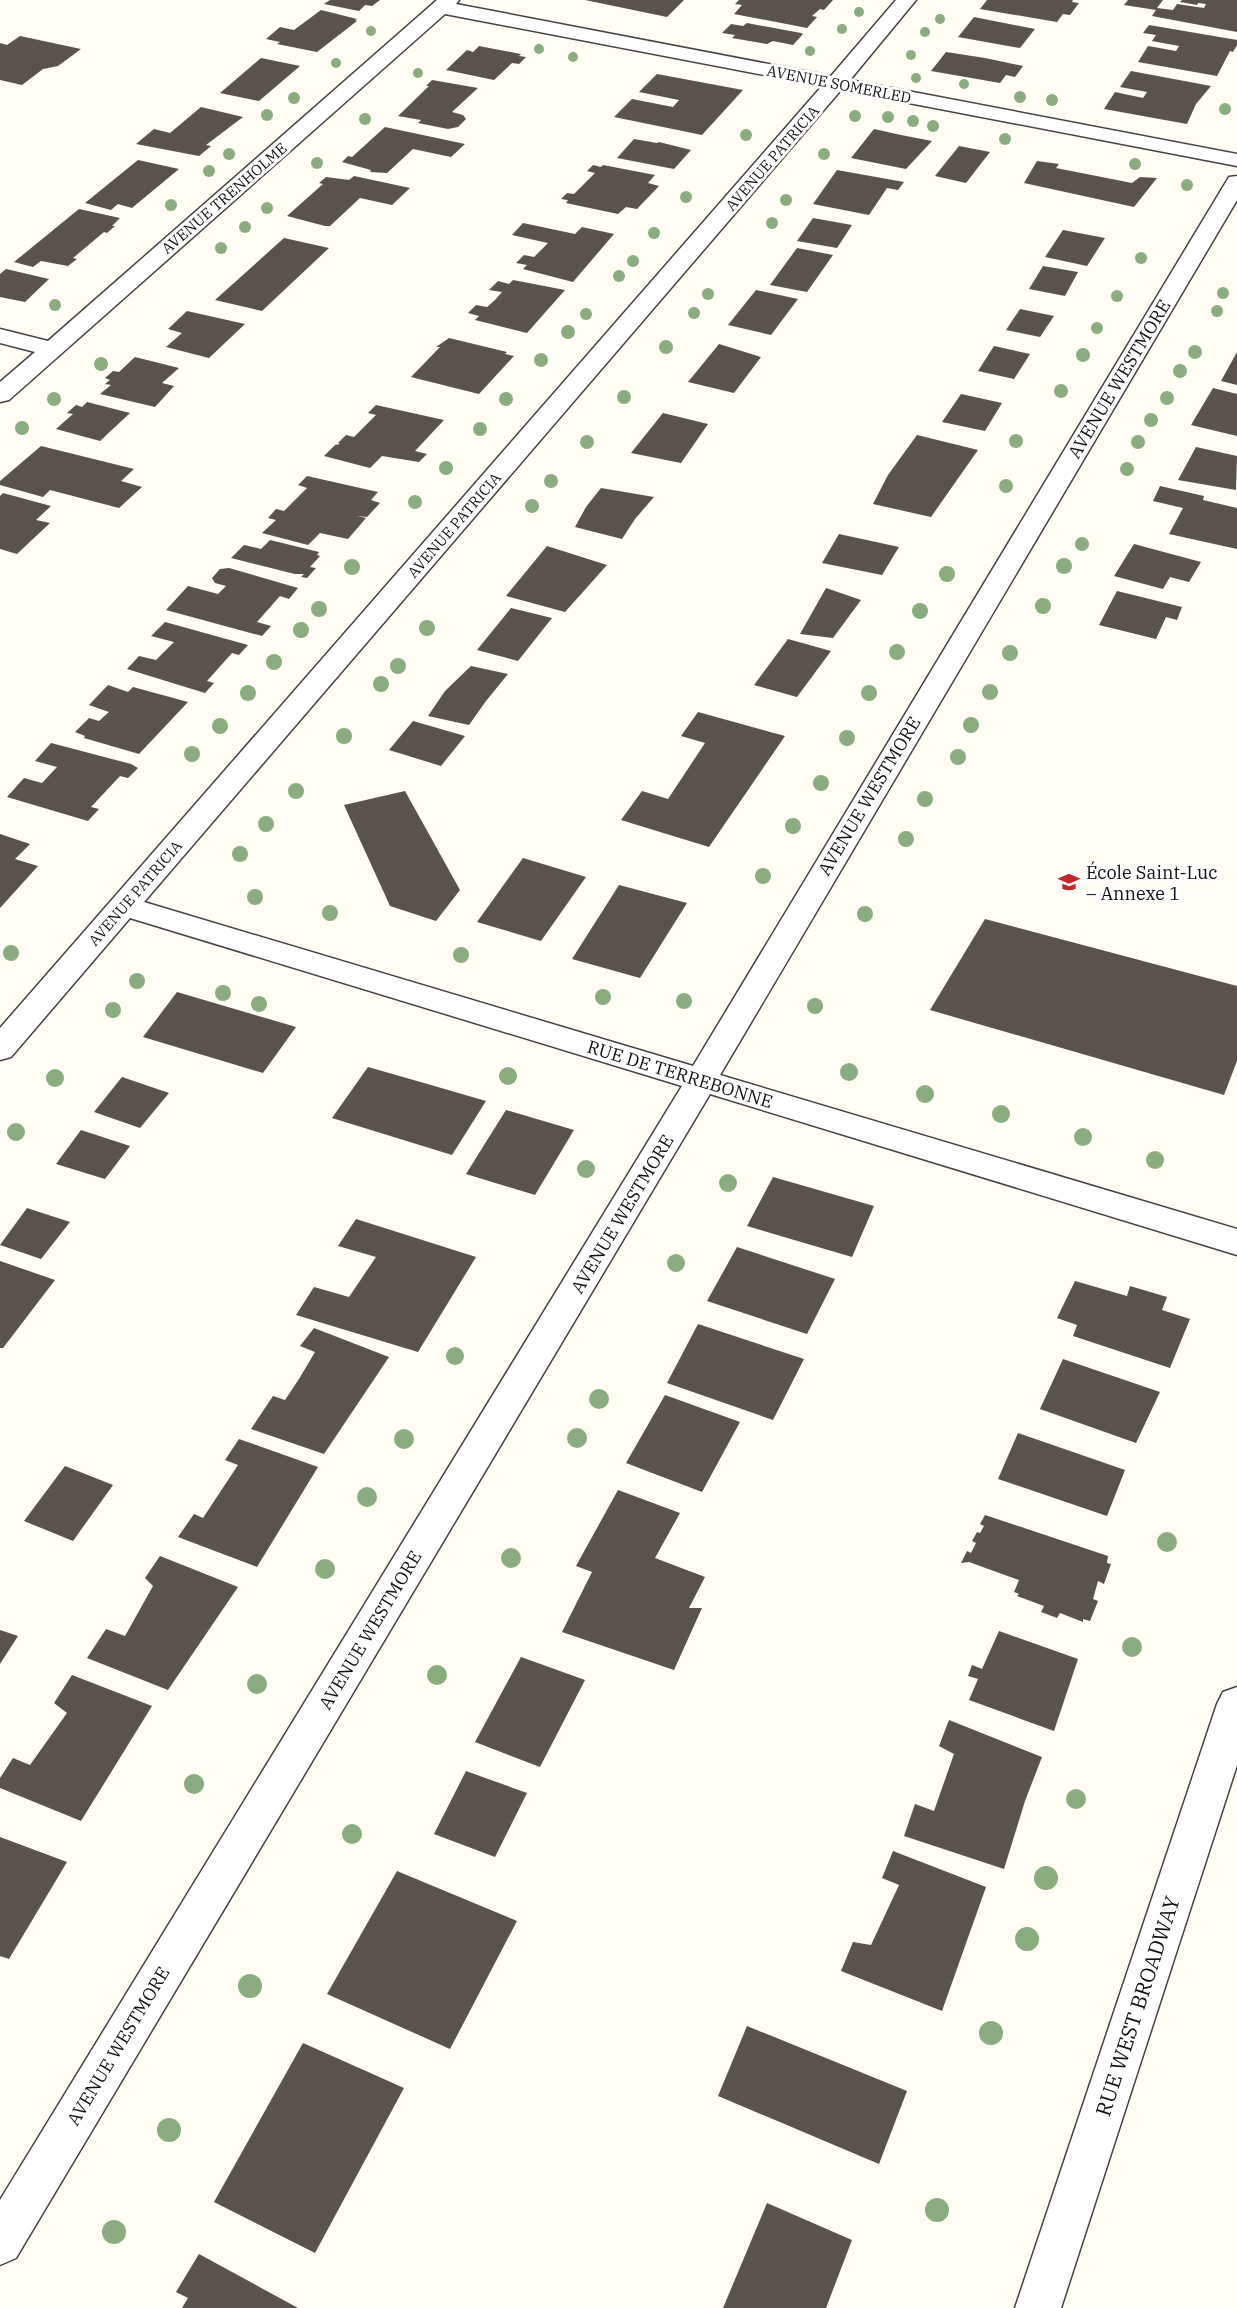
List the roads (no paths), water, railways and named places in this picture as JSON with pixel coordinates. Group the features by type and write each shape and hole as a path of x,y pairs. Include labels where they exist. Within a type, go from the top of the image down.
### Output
{"street":[{"name":"AVENUE PATRICIA","path":"0,1049 906,0"},
{"name":"AVENUE SOMERLED","path":"445,4 836,83 1237,159"},
{"name":"AVENUE TRENHOLME","path":"0,396 445,4"},
{"name":"AVENUE WESTMORE","path":"0,2242 702,1081 723,1041 942,672 1237,182"},
{"path":"0,336 53,349"},
{"name":"RUE DE TERREBONNE","path":"123,906 1237,1242"},
{"name":"RUE WEST BROADWAY","path":"1038,2308 1237,1704"}],"place":[{"name":"École Saint-Luc – Annexe 1","path":"1069,882"}]}
